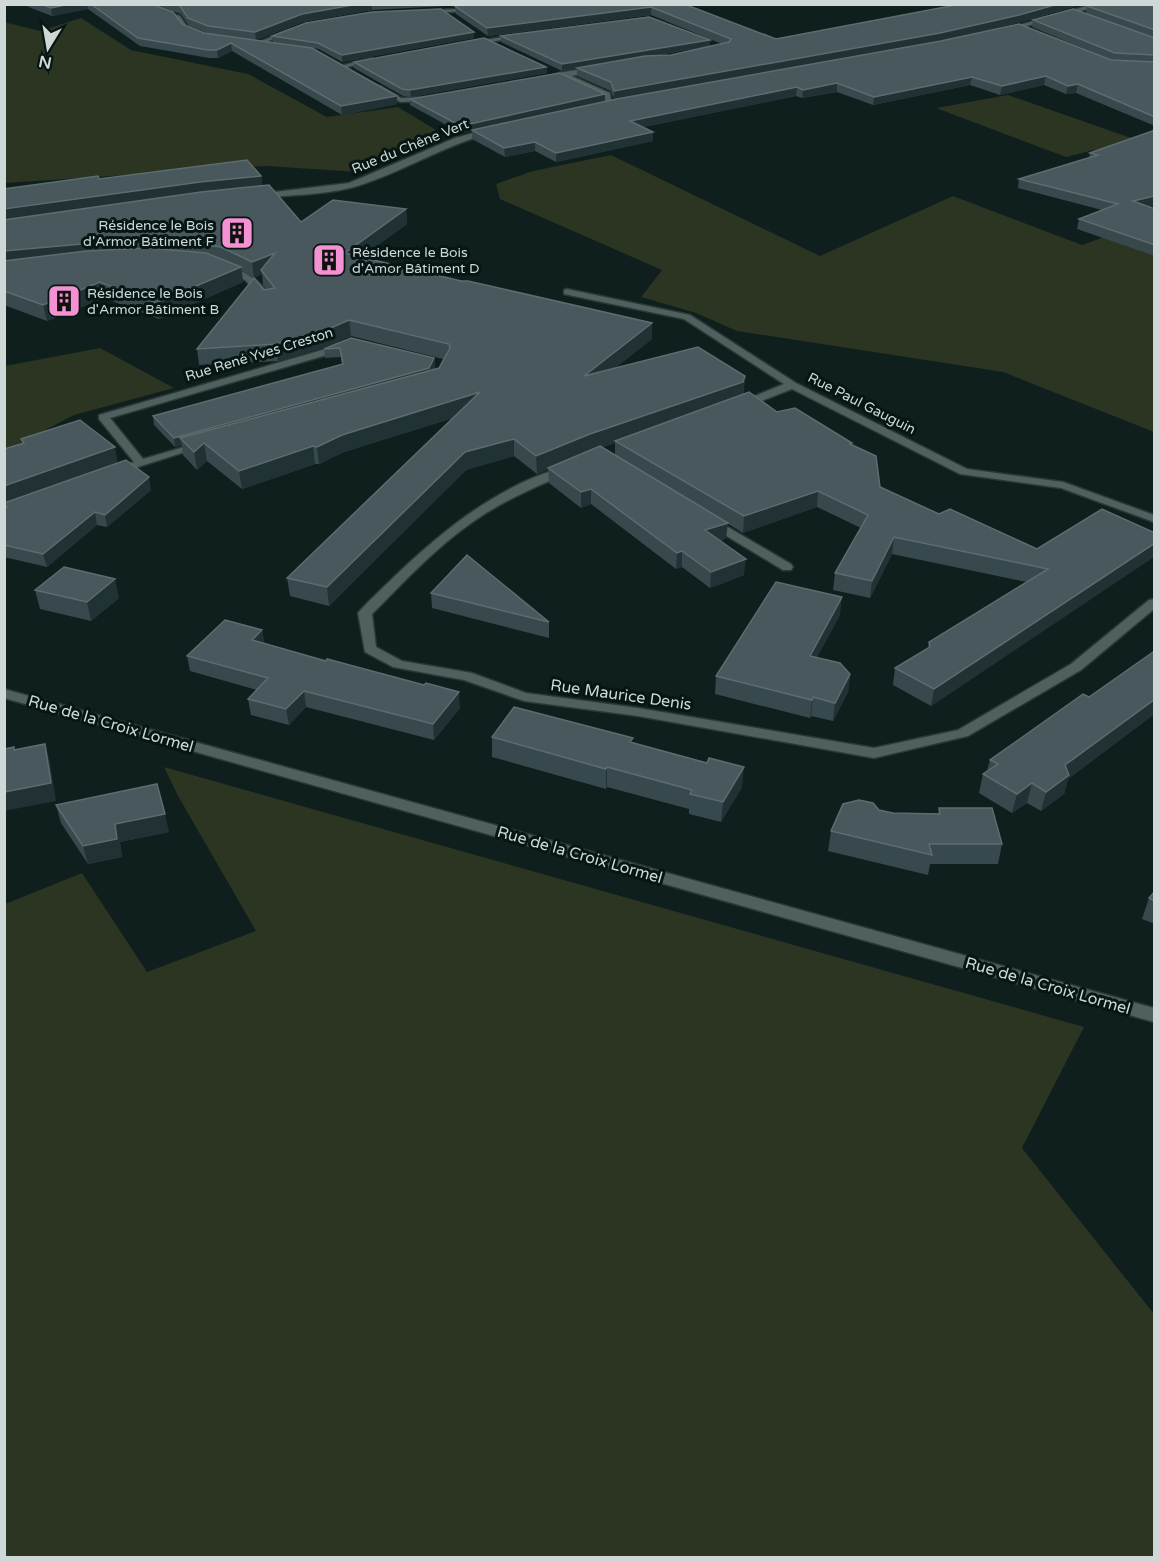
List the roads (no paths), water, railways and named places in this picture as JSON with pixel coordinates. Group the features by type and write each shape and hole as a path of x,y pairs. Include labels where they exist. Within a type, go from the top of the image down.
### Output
{"street":[{"path":"996,32 1103,4"},
{"path":"152,8 178,17 186,30 208,38"},
{"path":"419,12 483,9"},
{"path":"442,10 456,21"},
{"path":"1074,13 1085,18"},
{"path":"1019,27 1034,33"},
{"path":"254,45 295,29"},
{"path":"464,44 533,34"},
{"path":"478,36 502,48"},
{"path":"243,44 275,48"},
{"path":"343,66 376,60"},
{"path":"334,61 352,71"},
{"path":"529,81 599,68"},
{"path":"564,75 607,95 607,102"},
{"path":"552,77 596,98 616,103"},
{"path":"371,83 400,100 435,98"},
{"name":"Rue du Chêne Vert","path":"248,197 316,190 360,182 442,144 503,128"},
{"path":"216,266 235,271 259,286 270,302"},
{"name":"Rue Paul Gauguin","path":"567,292 687,316 792,385 964,472 1063,485 1155,519"},
{"name":"Rue René Yves Creston","path":"140,462 103,417 333,350 350,341"},
{"path":"729,410 792,385"},
{"path":"99,477 140,462 208,443"},
{"name":"Rue Maurice Denis","path":"580,463 528,485 483,509 457,529 365,613 370,649 398,664 466,676 524,697 638,712 874,753 963,732 1076,667 1155,603"},
{"path":"699,514 788,567"},
{"name":"Rue de la Croix Lormel","path":"4,693 1155,1015"}],"place":[{"name":"Résidence le Bois d'Armor Bâtiment F","path":"237,233"},
{"name":"Résidence le Bois d'Amor Bâtiment D","path":"329,260"},
{"name":"Résidence le Bois d'Armor Bâtiment B","path":"64,301"}]}
